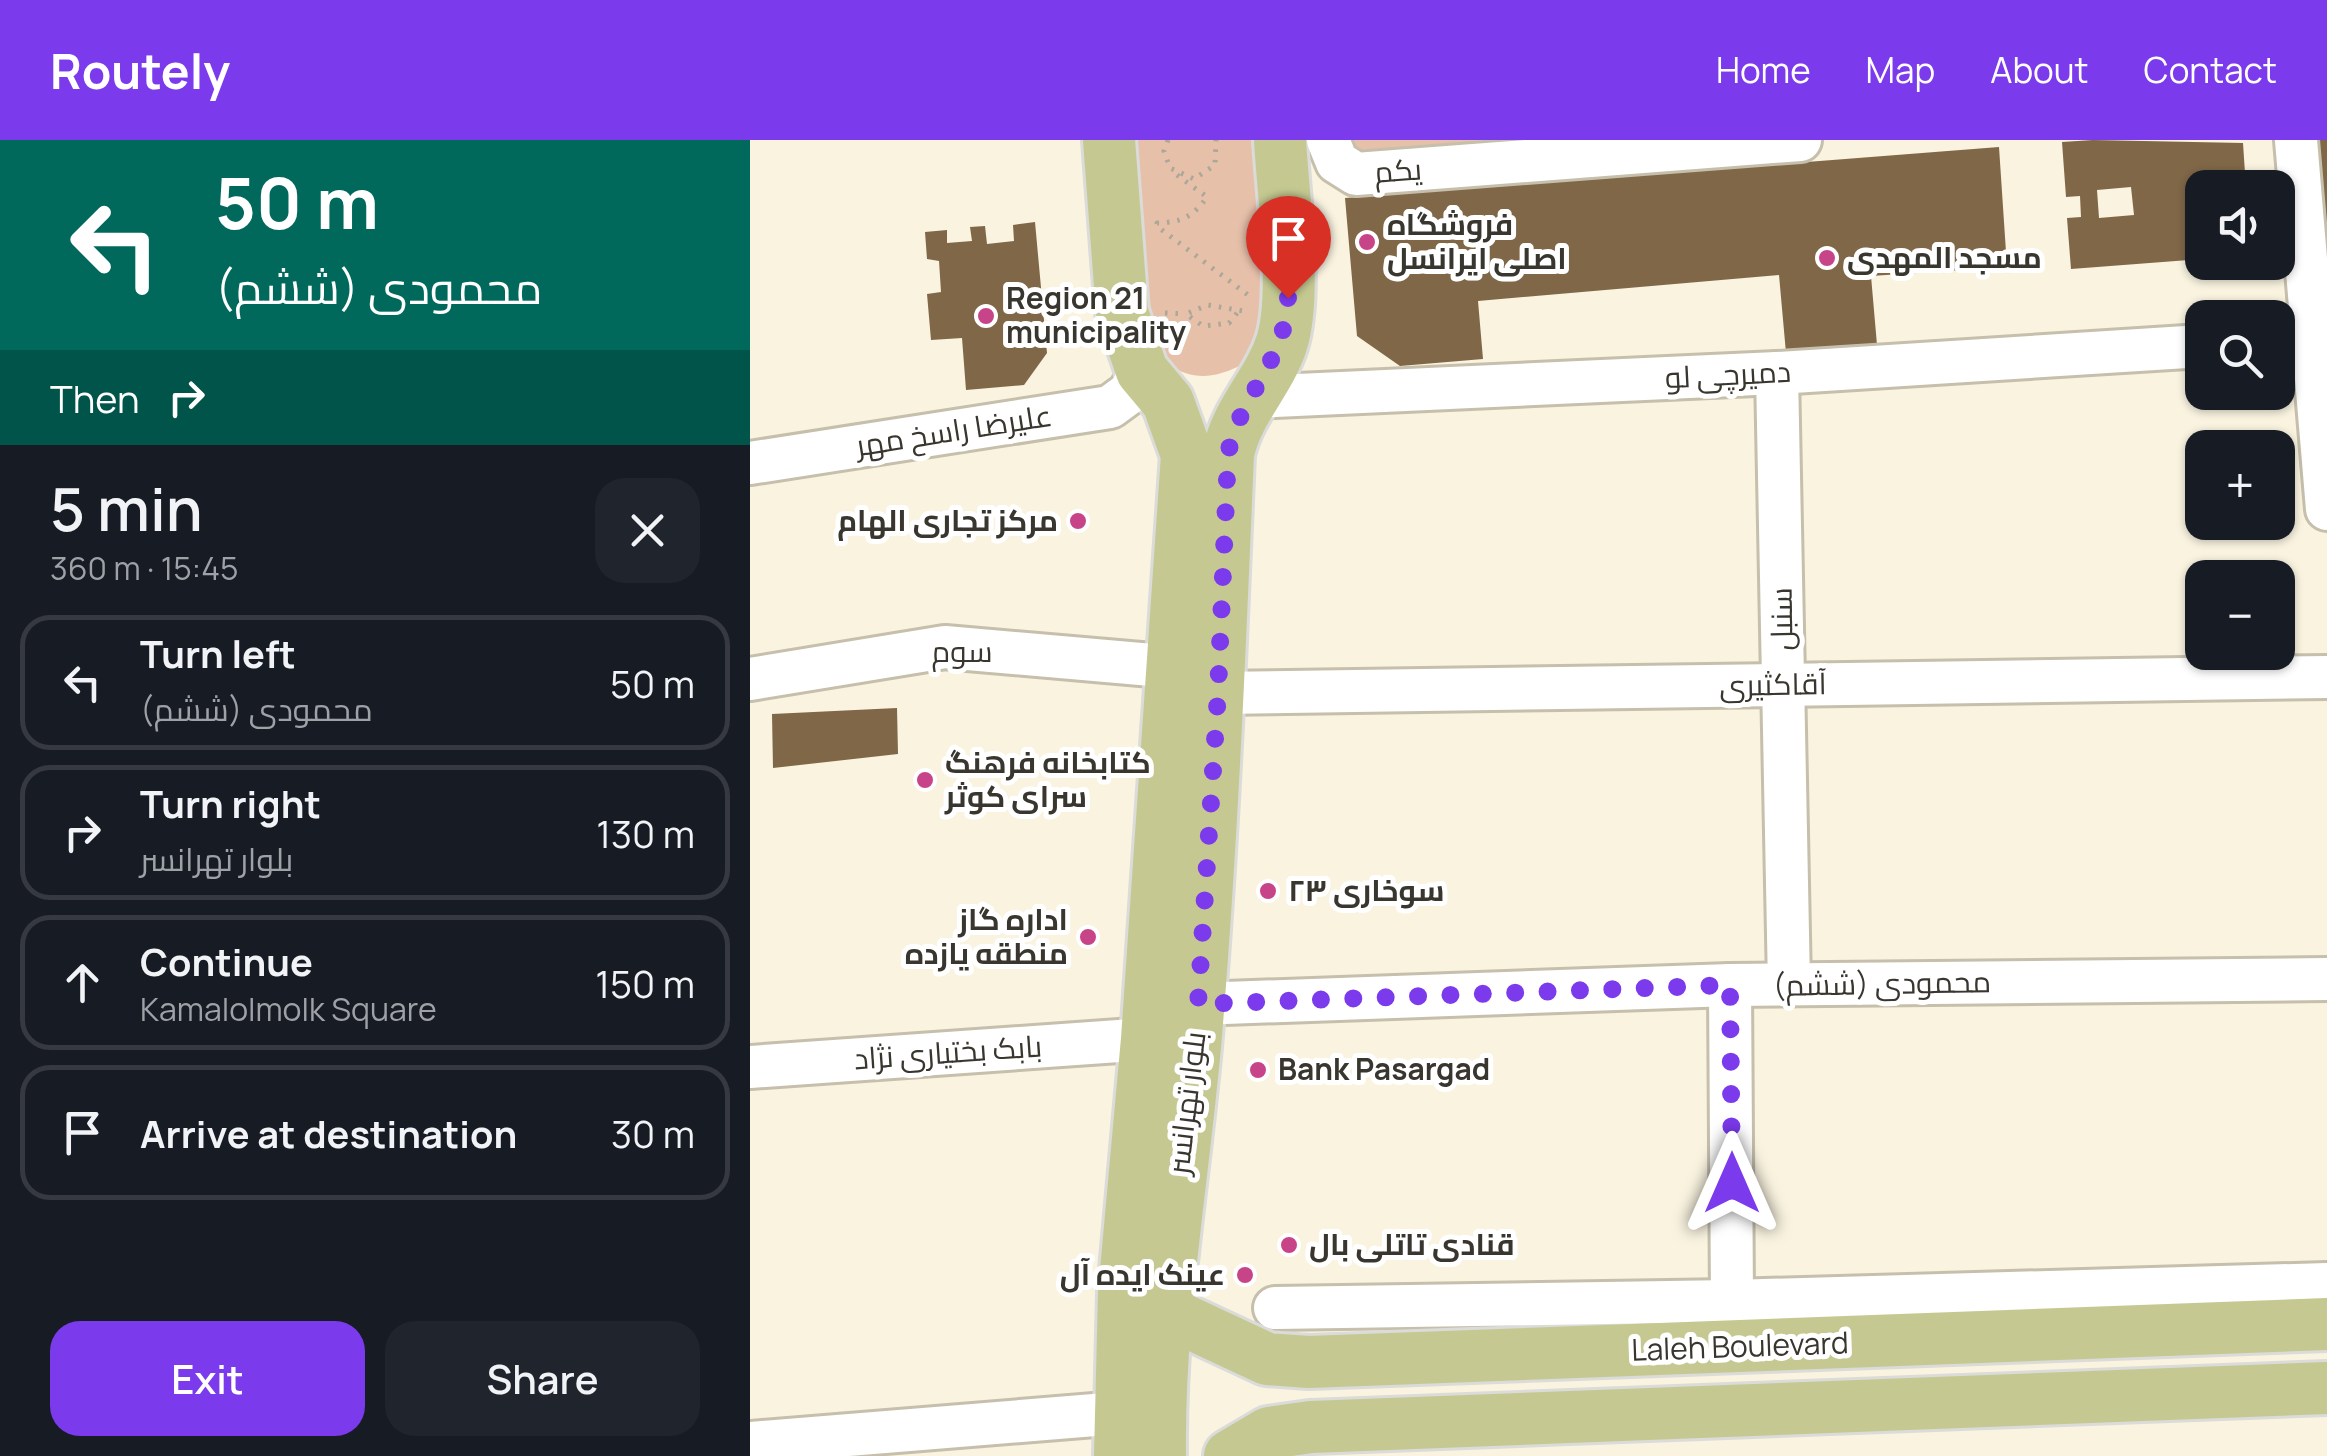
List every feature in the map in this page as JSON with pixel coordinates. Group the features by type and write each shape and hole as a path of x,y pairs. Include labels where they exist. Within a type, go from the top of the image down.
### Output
{"main road":[{"name":"بلوار تهرانسر","path":"1109,140 1122,312 1187,455 1197,680 1198,1004 1164,1311 1160,1456"},
{"name":"بلوار تهرانسر","path":"1120,1435 1124,1293 1147,1039 1228,454 1238,418 1286,330 1280,140"},
{"path":"1155,386 1210,407 1252,397"},
{"name":"Laleh Boulevard","path":"1164,1311 1266,1359 1308,1362 2327,1324"},
{"path":"1505,1356 1495,1388 1506,1420"},
{"name":"Laleh Boulevard","path":"1230,1456 1269,1433 1310,1427 2327,1388"}],"street":[{"name":"یکم","path":"1328,140 1338,162 1356,174 1800,140"},
{"path":"2296,140 2306,339 2327,509"},
{"name":"دمیرچی لو","path":"1252,397 1777,373 2185,347"},
{"name":"سنبل","path":"1777,373 1789,986"},
{"name":"علیرضا راسخ مهر","path":"750,463 1110,406 1129,393 1155,386"},
{"name":"سوم","path":"750,680 945,647 1197,680"},
{"name":"آقاکثیری","path":"1197,680 1783,685 2327,677"},
{"name":"محمودی (ششم)","path":"1198,1004 1730,985 2327,980"},
{"path":"1730,985 1732,1302"},
{"name":"بابک بختیاری نژاد","path":"750,1066 1147,1039"},
{"path":"1274,1308 1732,1302 2327,1284"},
{"path":"750,1443 1120,1435"}],"path":[{"path":"1168,140 1166,160 1177,174 1207,197 1197,211 1177,224 1157,224 1158,227 1231,278 1253,302 1254,312"},
{"path":"1177,174 1194,179 1210,172 1218,157 1216,140"},
{"path":"1158,313 1186,314 1208,305 1226,306 1238,313 1230,324 1203,326 1186,314"}],"shaded area":[{"path":"1128,140 1257,140 1268,307 1259,348 1250,359 1232,369 1203,376 1184,373 1160,358 1147,343"},
{"path":"1349,140 1611,140 1352,159"}],"building":[{"path":"2303,140 2327,140 2327,242 2311,243"},
{"path":"2062,142 2243,143 2245,170 2185,170 2185,260 2071,269 2067,218 2081,217 2080,196 2066,197","holes":["2131,187 2134,215 2099,218 2097,190"]},
{"path":"1999,147 2007,267 1871,276 1877,345 1786,353 1779,275 1478,301 1483,359 1400,366 1357,336 1345,198"},
{"name":"Region 21 municipality","path":"1035,222 1047,353 1024,385 966,390 962,338 931,340 927,294 941,292 939,261 927,259 925,232 947,230 947,243 972,241 970,227 985,226 987,244 1014,241 1013,225"},
{"path":"897,708 898,754 773,768 772,714"}],"place":[{"name":"فروشگاه اصلی ایرانسل","path":"1367,242"},
{"name":"مسجد المهدی","path":"1827,258"},
{"name":"Region 21 municipality","path":"986,316"},
{"name":"مرکز تجاری الهام","path":"1078,521"},
{"name":"کتابخانه فرهنگ سرای کوثر","path":"925,780"},
{"name":"سوخاری ۲۳","path":"1268,891"},
{"name":"اداره گاز منطقه یازده","path":"1088,937"},
{"name":"Bank Pasargad","path":"1258,1070"},
{"name":"قنادی تاتلی بال","path":"1289,1245"},
{"name":"عینک ایده آل","path":"1245,1275"}],"route":[{"path":"1288,298 1280,349 1238,418 1228,454 1218,693 1198,1004 1730,985 1732,1183"}]}
